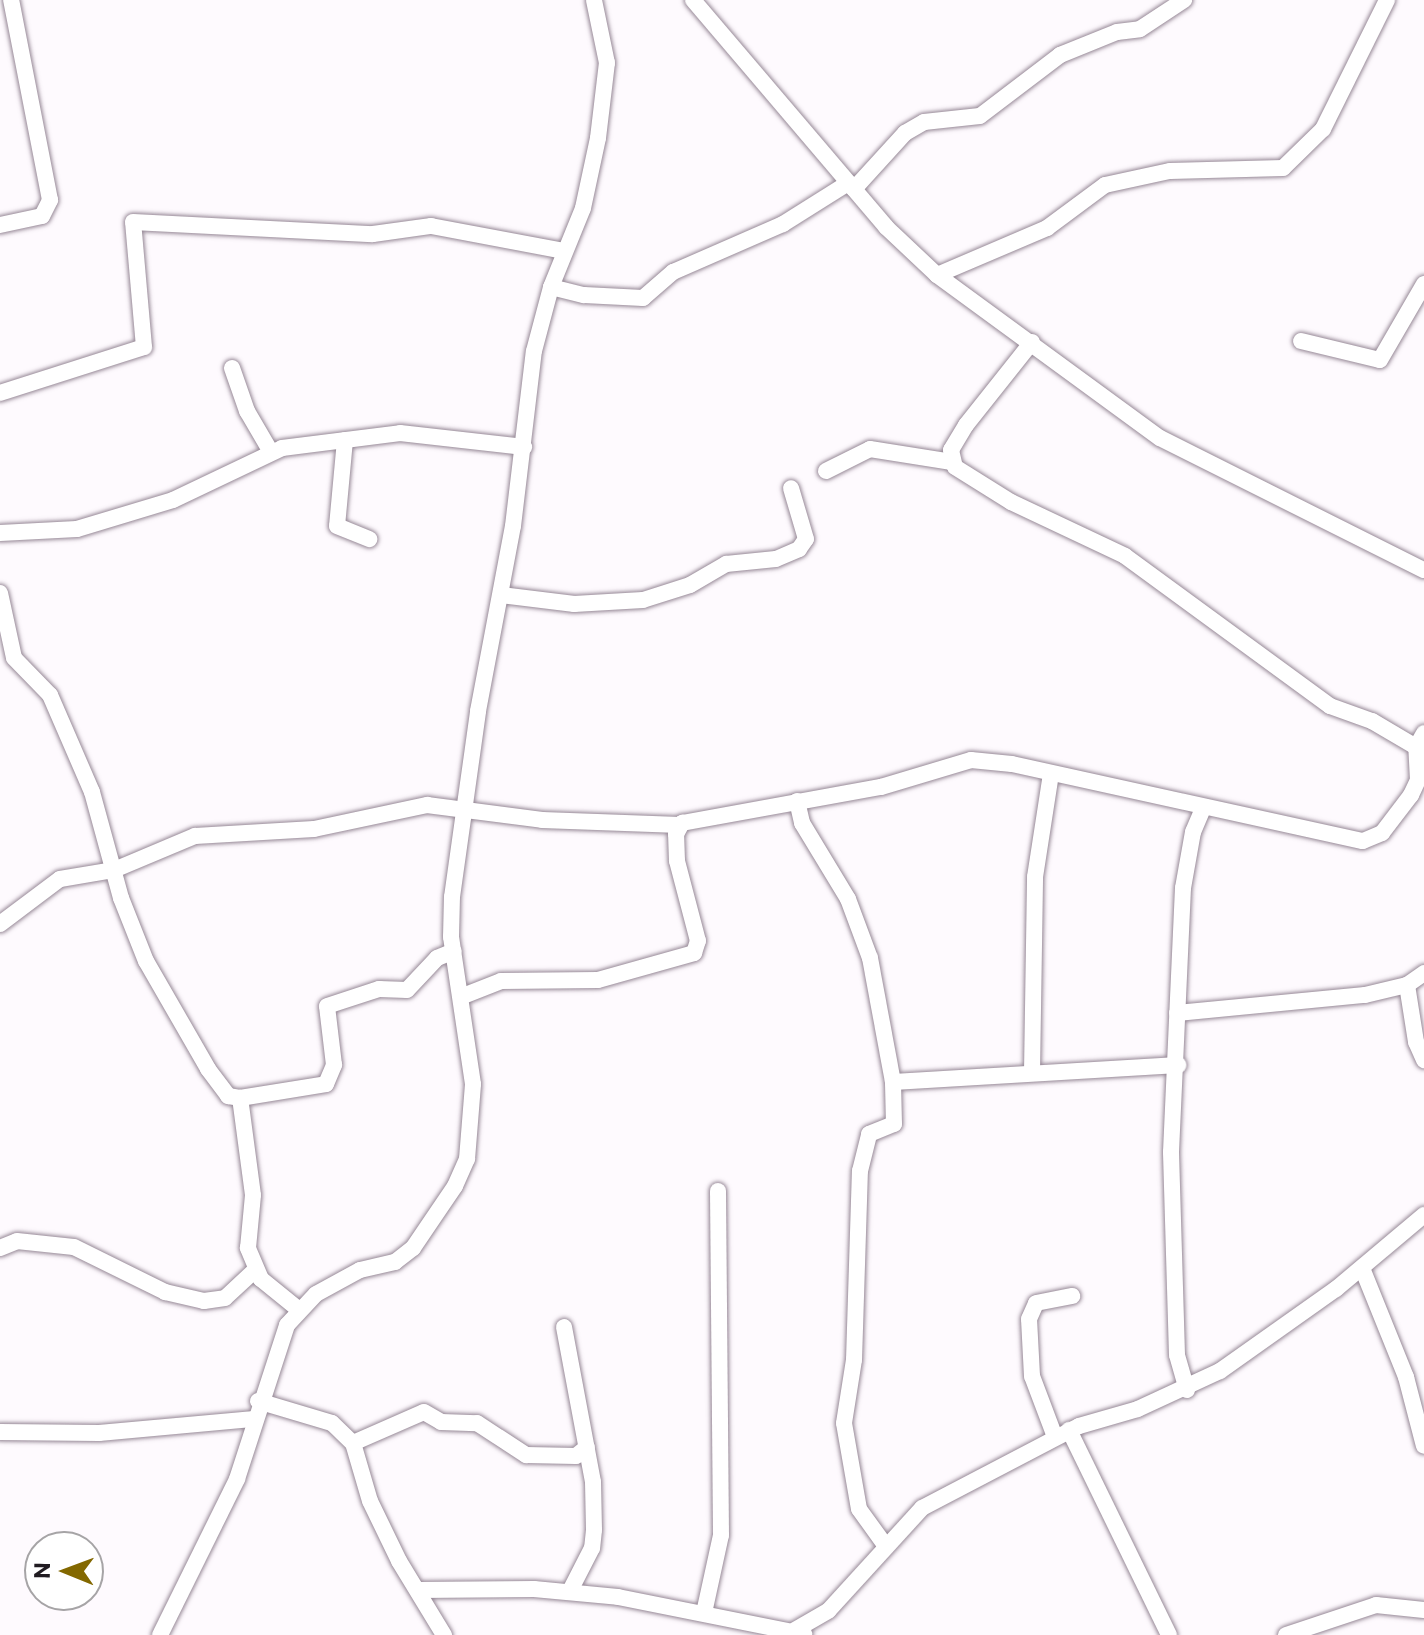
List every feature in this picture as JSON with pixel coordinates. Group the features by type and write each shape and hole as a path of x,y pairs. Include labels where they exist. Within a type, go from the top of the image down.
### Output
{"street":[{"path":"0,225 42,216 50,200 11,0"},
{"path":"160,1635 237,1479 258,1401 298,1309 360,1270 395,1262 413,1248 455,1186 470,1143 473,1084 450,917 524,447 534,351 549,295 590,180 605,86 605,38 594,0"},
{"path":"693,0 910,253 937,275 1160,438 1424,570"},
{"path":"549,295 643,298 673,272 783,224 851,186 905,133 924,122 980,116 1060,55 1117,32 1140,29 1184,0"},
{"path":"937,275 1047,228 1105,185 1170,171 1283,168 1323,129 1387,0"},
{"path":"0,393 144,347 133,222 373,234 431,226 565,251"},
{"path":"1301,341 1380,360 1424,284"},
{"path":"952,462 951,450 966,425 1032,342"},
{"path":"232,368 247,411 271,452"},
{"path":"0,533 77,529 173,500 271,452 400,433 524,447"},
{"path":"345,440 337,526 369,539"},
{"path":"0,924 60,879 114,870 195,836 314,829 427,805 542,820 680,825 881,787 971,760 1051,774 1354,841 1369,840 1393,822 1411,795 1418,780 1420,740 1330,706 1125,556 999,495 952,462 870,449 826,471"},
{"path":"501,595 574,604 643,600 690,585 726,564 776,559 799,549 806,539 791,488"},
{"path":"0,593 14,658 50,695 92,792 114,870 146,961 208,1069 228,1096 240,1098 326,1084 334,1065 327,1006 379,989 407,990 437,958 454,951"},
{"path":"1032,1072 1035,877 1051,774"},
{"path":"797,801 802,823 848,899 870,958 893,1082 894,1124 869,1134 860,1171 845,1447 859,1509 885,1545"},
{"path":"1187,1390 1177,1355 1171,1152 1178,1065 1177,1013 1183,888 1193,832 1203,808"},
{"path":"463,996 501,981 598,980 694,953 698,941 677,861 680,825"},
{"path":"1177,1013 1365,995 1407,985 1424,973"},
{"path":"1407,985 1416,1042 1424,1060"},
{"path":"893,1082 1178,1065"},
{"path":"240,1098 253,1195 247,1237 255,1270 298,1309"},
{"path":"704,1613 721,1535 718,1191"},
{"path":"418,1590 570,1591 800,1632 829,1610 885,1545 922,1508 1062,1433 1187,1390 1270,1338 1362,1268 1424,1215"},
{"path":"0,1248 17,1241 74,1247 165,1292 204,1301 225,1298 255,1270"},
{"path":"1362,1268 1406,1377 1424,1446"},
{"path":"1072,1296 1036,1303 1029,1319 1032,1376 1169,1635"},
{"path":"564,1327 587,1447 592,1548 570,1591"},
{"path":"258,1401 332,1423 353,1443 370,1501 444,1635"},
{"path":"353,1443 424,1412 441,1422 477,1423 526,1455 576,1456 587,1447"},
{"path":"1,1435 99,1433 254,1419"},
{"path":"1286,1635 1376,1605 1424,1610"}]}
